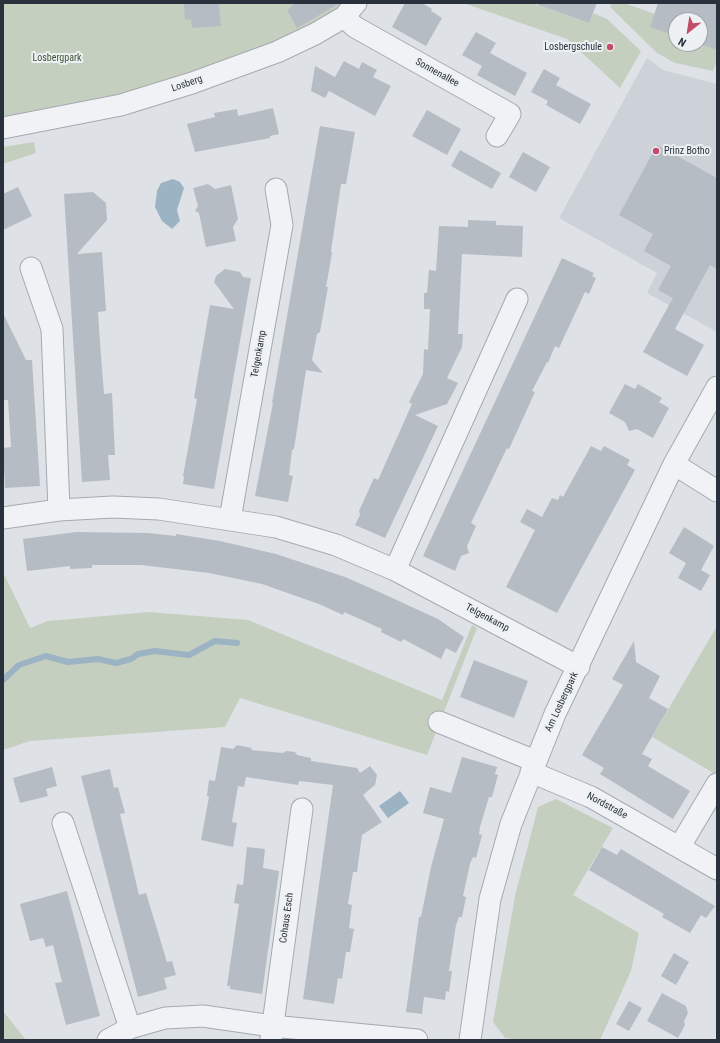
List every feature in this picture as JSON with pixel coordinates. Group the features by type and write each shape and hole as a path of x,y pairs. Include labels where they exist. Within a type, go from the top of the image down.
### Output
{"street":[{"name":"Losberg","path":"3,128 121,105 192,83 277,52 315,34 350,10"},
{"name":"Sonnenallee","path":"350,10 355,27 510,114 498,136"},
{"name":"Telgenkamp","path":"230,519 282,225 276,189"},
{"path":"31,268 52,329 59,510"},
{"path":"395,570 517,299"},
{"name":"Am Losbergpark","path":"470,1040 490,899 511,824 555,714 674,464 717,387"},
{"path":"674,464 717,491"},
{"name":"Telgenkamp","path":"3,518 59,510 113,507 151,509 230,519 276,527 336,545 395,570 579,666"},
{"name":"Nordstraße","path":"439,722 533,767 591,797 680,846 717,869"},
{"path":"680,846 717,784"},
{"name":"Cohaus Esch","path":"272,1033 302,809"},
{"path":"63,822 130,1028"},
{"path":"108,1040 130,1028 165,1018 203,1016 272,1033 417,1040"}],"shaded area":[{"name":"Prinz Botho","path":"647,58 663,70 717,84 717,332 647,293 657,273 559,218"}],"green space":[{"name":"Losbergpark","path":"3,3 350,3 324,23 151,89 3,122"},
{"path":"463,3 532,3 589,23 593,13 607,19 641,51 620,88 567,39"},
{"path":"612,3 624,3 655,14 668,28 668,52 708,52 708,47 717,50 717,62 713,71 675,63 657,53 610,7"},
{"path":"34,142 36,153 3,164 3,147"},
{"path":"3,572 30,628 48,621 149,612 248,620 442,700 472,625 477,628 427,755 240,698 225,727 30,741 3,750"},
{"path":"717,626 717,775 652,737"},
{"path":"556,799 613,828 573,895 639,933 631,971 600,1040 521,1040 505,1038 493,1022 515,896 538,807"},
{"path":"3,1011 26,1040 3,1040"}],"water":[{"path":"173,179 180,182 184,188 177,210 180,221 172,229 162,221 155,207 157,191 161,183"},
{"path":"400,791 409,803 388,818 379,806"}],"building":[{"path":"184,3 219,3 221,26 192,28 191,19 185,20"},
{"path":"295,3 340,3 297,28 287,10"},
{"path":"405,3 422,3 442,18 426,46 392,27"},
{"path":"539,3 597,3 589,23 538,5"},
{"path":"658,3 717,3 717,50 708,47 708,12 668,12 668,33 650,27"},
{"path":"476,32 496,43 490,53 527,73 515,96 477,75 482,66 462,55"},
{"path":"344,61 359,69 362,62 377,70 373,77 391,86 375,116 329,91 325,98 311,91 315,66 335,77"},
{"path":"544,69 560,78 556,85 591,104 580,124 546,105 548,101 531,92"},
{"path":"273,108 279,134 270,136 270,138 195,152 187,124 215,117 214,113 237,109 238,116"},
{"path":"427,110 461,129 447,155 412,136"},
{"path":"320,126 355,132 346,184 341,184 326,287 328,287 320,332 317,334 312,360 323,373 306,370 294,449 292,450 289,475 293,476 288,502 255,496 273,403"},
{"path":"657,145 717,178 717,269 710,265 675,329 704,345 687,376 643,352 673,298 658,290 671,266 644,251 653,234 619,215"},
{"path":"460,150 501,173 492,189 451,166"},
{"path":"523,152 550,167 536,192 509,177"},
{"path":"208,184 215,189 231,185 238,219 233,227 236,241 206,247 199,213 195,211 198,206 193,188"},
{"path":"18,187 32,216 3,230 3,194"},
{"path":"93,192 106,203 107,220 77,254 102,252 106,311 98,312 104,394 112,393 115,455 108,455 110,480 82,482 64,194"},
{"path":"468,220 496,221 496,225 523,226 522,257 462,254 458,334 463,334 462,347 447,378 458,383 447,404 415,415 438,426 385,538 355,525 360,515 359,511 374,478 378,480 412,404 409,402 423,374 424,349 428,350 430,309 424,309 424,293 427,293 429,270 436,271 439,226 468,227"},
{"path":"562,258 594,273 592,276 596,278 589,294 585,292 559,348 555,346 548,363 547,362 532,391 535,392 509,449 507,448 471,523 476,526 467,546 469,553 461,556 455,571 423,556"},
{"path":"225,269 240,272 243,277 251,278 214,489 183,484 183,476 197,399 194,398 210,305 234,309 214,282 216,276"},
{"path":"3,313 26,360 32,360 40,486 5,488 3,448 11,447 8,400 3,400"},
{"path":"625,384 635,389 638,384 662,398 659,402 669,408 653,438 637,429 629,431 625,422 609,413"},
{"path":"591,446 601,451 604,446 630,460 627,465 635,470 557,613 506,587 535,530 520,522 527,509 542,517 552,498 558,500 560,495 563,497"},
{"path":"684,527 714,546 701,570 710,575 701,591 678,578 686,563 669,553"},
{"path":"76,532 148,533 176,536 176,534 220,541 276,554 345,577 377,591 438,619 464,637 456,653 446,648 441,659 403,639 401,642 381,632 382,629 344,612 343,615 319,604 262,584 209,573 141,565 92,565 92,568 70,569 70,566 27,571 23,539"},
{"path":"634,641 636,662 660,676 649,698 668,709 642,754 652,759 648,766 690,791 673,819 600,774 604,768 582,755 623,685 612,679"},
{"path":"474,660 528,681 514,718 460,697"},
{"path":"237,745 252,748 251,750 283,753 286,751 295,752 297,755 311,758 311,761 357,768 360,773 370,766 377,775 375,785 363,795 382,822 362,835 357,872 353,872 348,904 352,905 349,928 354,929 350,952 346,952 342,979 338,978 334,1004 303,999 333,785 299,781 298,785 246,777 244,787 238,786 232,822 237,823 233,847 201,840 209,797 207,796 209,780 215,781 221,747 233,749"},
{"path":"462,757 497,767 495,774 498,775 492,797 489,797 480,827 479,834 482,835 476,858 473,857 470,864 463,896 466,897 462,917 459,917 456,925 449,971 452,971 449,992 446,991 445,1000 424,997 422,1014 406,1012 419,917 421,917 431,867 444,819 423,813 430,787 451,793"},
{"path":"52,767 57,786 46,789 48,796 20,803 13,778"},
{"path":"110,769 114,788 118,787 125,813 120,814 139,895 146,893 167,962 172,961 176,975 164,978 167,989 138,997 81,776"},
{"path":"247,847 265,849 263,868 279,871 262,994 230,989 230,986 227,986 239,904 234,903 237,884 243,885"},
{"path":"602,847 617,855 621,849 715,906 706,918 701,915 690,933 662,917 664,914 589,870"},
{"path":"67,891 100,1016 66,1025 55,983 62,982 53,945 46,947 43,938 30,941 20,904"},
{"path":"674,953 689,962 676,985 661,976"},
{"path":"662,993 686,1006 688,1013 684,1021 685,1025 678,1038 647,1021"},
{"path":"629,1001 642,1008 629,1031 616,1024"}],"waterway":[{"path":"3,680 19,665 46,656 68,662 98,659 116,663 131,659 138,654 155,651 189,655 215,641 237,643"}],"place":[{"name":"Losbergschule","path":"610,47"},
{"name":"Prinz Botho","path":"656,151"}]}
